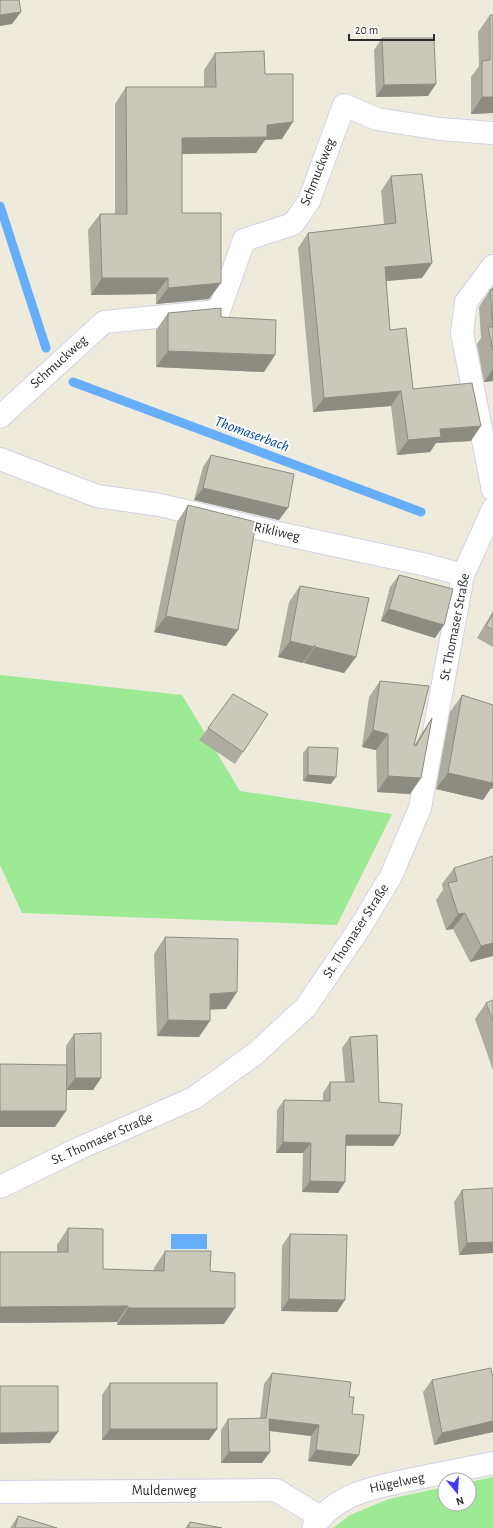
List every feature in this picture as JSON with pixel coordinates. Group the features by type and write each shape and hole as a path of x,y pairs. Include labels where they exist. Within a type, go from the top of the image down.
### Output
{"street":[{"name":"Schmuckweg","path":"0,417 104,322 219,311 244,240 293,224 309,201 344,105 377,119 440,129 493,133"},
{"path":"493,266 466,302 462,332 493,490"},
{"name":"Rikliweg","path":"0,459 97,496 160,505 278,533 427,565 463,575"},
{"name":"St. Thomaser Straße","path":"0,1187 80,1148 194,1098 255,1054 306,1007 361,926 391,876 420,808 463,575 493,509"},
{"name":"Hügelweg","path":"316,1522 340,1501 365,1489 493,1463"},
{"name":"Muldenweg","path":"0,1492 276,1490 316,1522"}],"green space":[{"path":"0,675 182,695 240,791 392,814 337,925 22,913 0,865"},
{"path":"493,1477 493,1528 333,1528 350,1515 389,1499 437,1489 437,1512 477,1512 477,1480"}],"water":[{"path":"171,1234 207,1234 207,1249 171,1249"}],"building":[{"path":"0,0 19,0 21,12 0,15"},
{"path":"490,15 493,15 493,97 482,97 482,61 490,60"},
{"path":"382,38 434,38 436,84 384,85"},
{"path":"264,51 265,74 293,74 293,122 267,125 267,137 182,138 182,213 221,213 221,283 168,288 168,278 102,278 100,214 127,214 126,87 216,87 215,53"},
{"path":"422,174 432,263 385,267 390,330 406,328 413,389 472,383 481,426 440,429 441,437 408,440 401,391 324,398 308,233 396,223 391,176"},
{"path":"490,290 493,290 493,327"},
{"path":"221,308 221,317 276,320 275,355 168,351 168,313"},
{"path":"488,327 493,327 493,351"},
{"path":"211,455 294,474 288,508 203,488"},
{"path":"188,505 256,522 238,630 166,616"},
{"path":"399,575 453,589 444,625 389,609"},
{"path":"300,586 369,598 356,657 315,647 315,645 314,647 290,641"},
{"path":"493,614 493,630 486,626"},
{"path":"380,681 429,686 414,745 416,746 432,718 421,778 388,776 388,734 373,730"},
{"path":"233,694 268,714 243,752 208,728"},
{"path":"462,695 493,705 493,783 448,773"},
{"path":"308,747 338,748 336,777 308,775"},
{"path":"493,856 493,943 481,946 465,913 458,914 448,883 457,881 454,868"},
{"path":"165,937 238,939 237,992 210,994 210,1021 168,1020"},
{"path":"493,1000 493,1021 486,1003"},
{"path":"101,1033 101,1078 75,1078 74,1034"},
{"path":"377,1035 379,1102 402,1104 400,1135 346,1135 345,1182 310,1181 311,1143 283,1142 284,1100 330,1101 330,1082 354,1082 350,1037"},
{"path":"0,1064 67,1065 66,1111 0,1111"},
{"path":"493,1188 493,1242 467,1243 462,1190"},
{"path":"68,1228 103,1229 103,1269 164,1271 165,1251 211,1251 210,1271 235,1273 235,1308 128,1308 128,1306 0,1307 0,1252 68,1252"},
{"path":"290,1234 347,1235 345,1300 289,1299"},
{"path":"491,1368 493,1378 493,1421 442,1433 432,1380"},
{"path":"272,1373 351,1382 349,1397 354,1397 352,1414 364,1415 359,1455 316,1450 319,1425 269,1419 270,1452 229,1452 228,1419 266,1418"},
{"path":"110,1383 217,1383 217,1429 110,1429"},
{"path":"0,1386 58,1386 58,1432 0,1433"},
{"path":"18,1516 57,1528 15,1528"},
{"path":"190,1522 222,1528 188,1528"}],"waterway":[{"name":"Thomaserbach","path":"0,206 46,348"},
{"name":"Thomaserbach","path":"73,382 421,512"}]}
